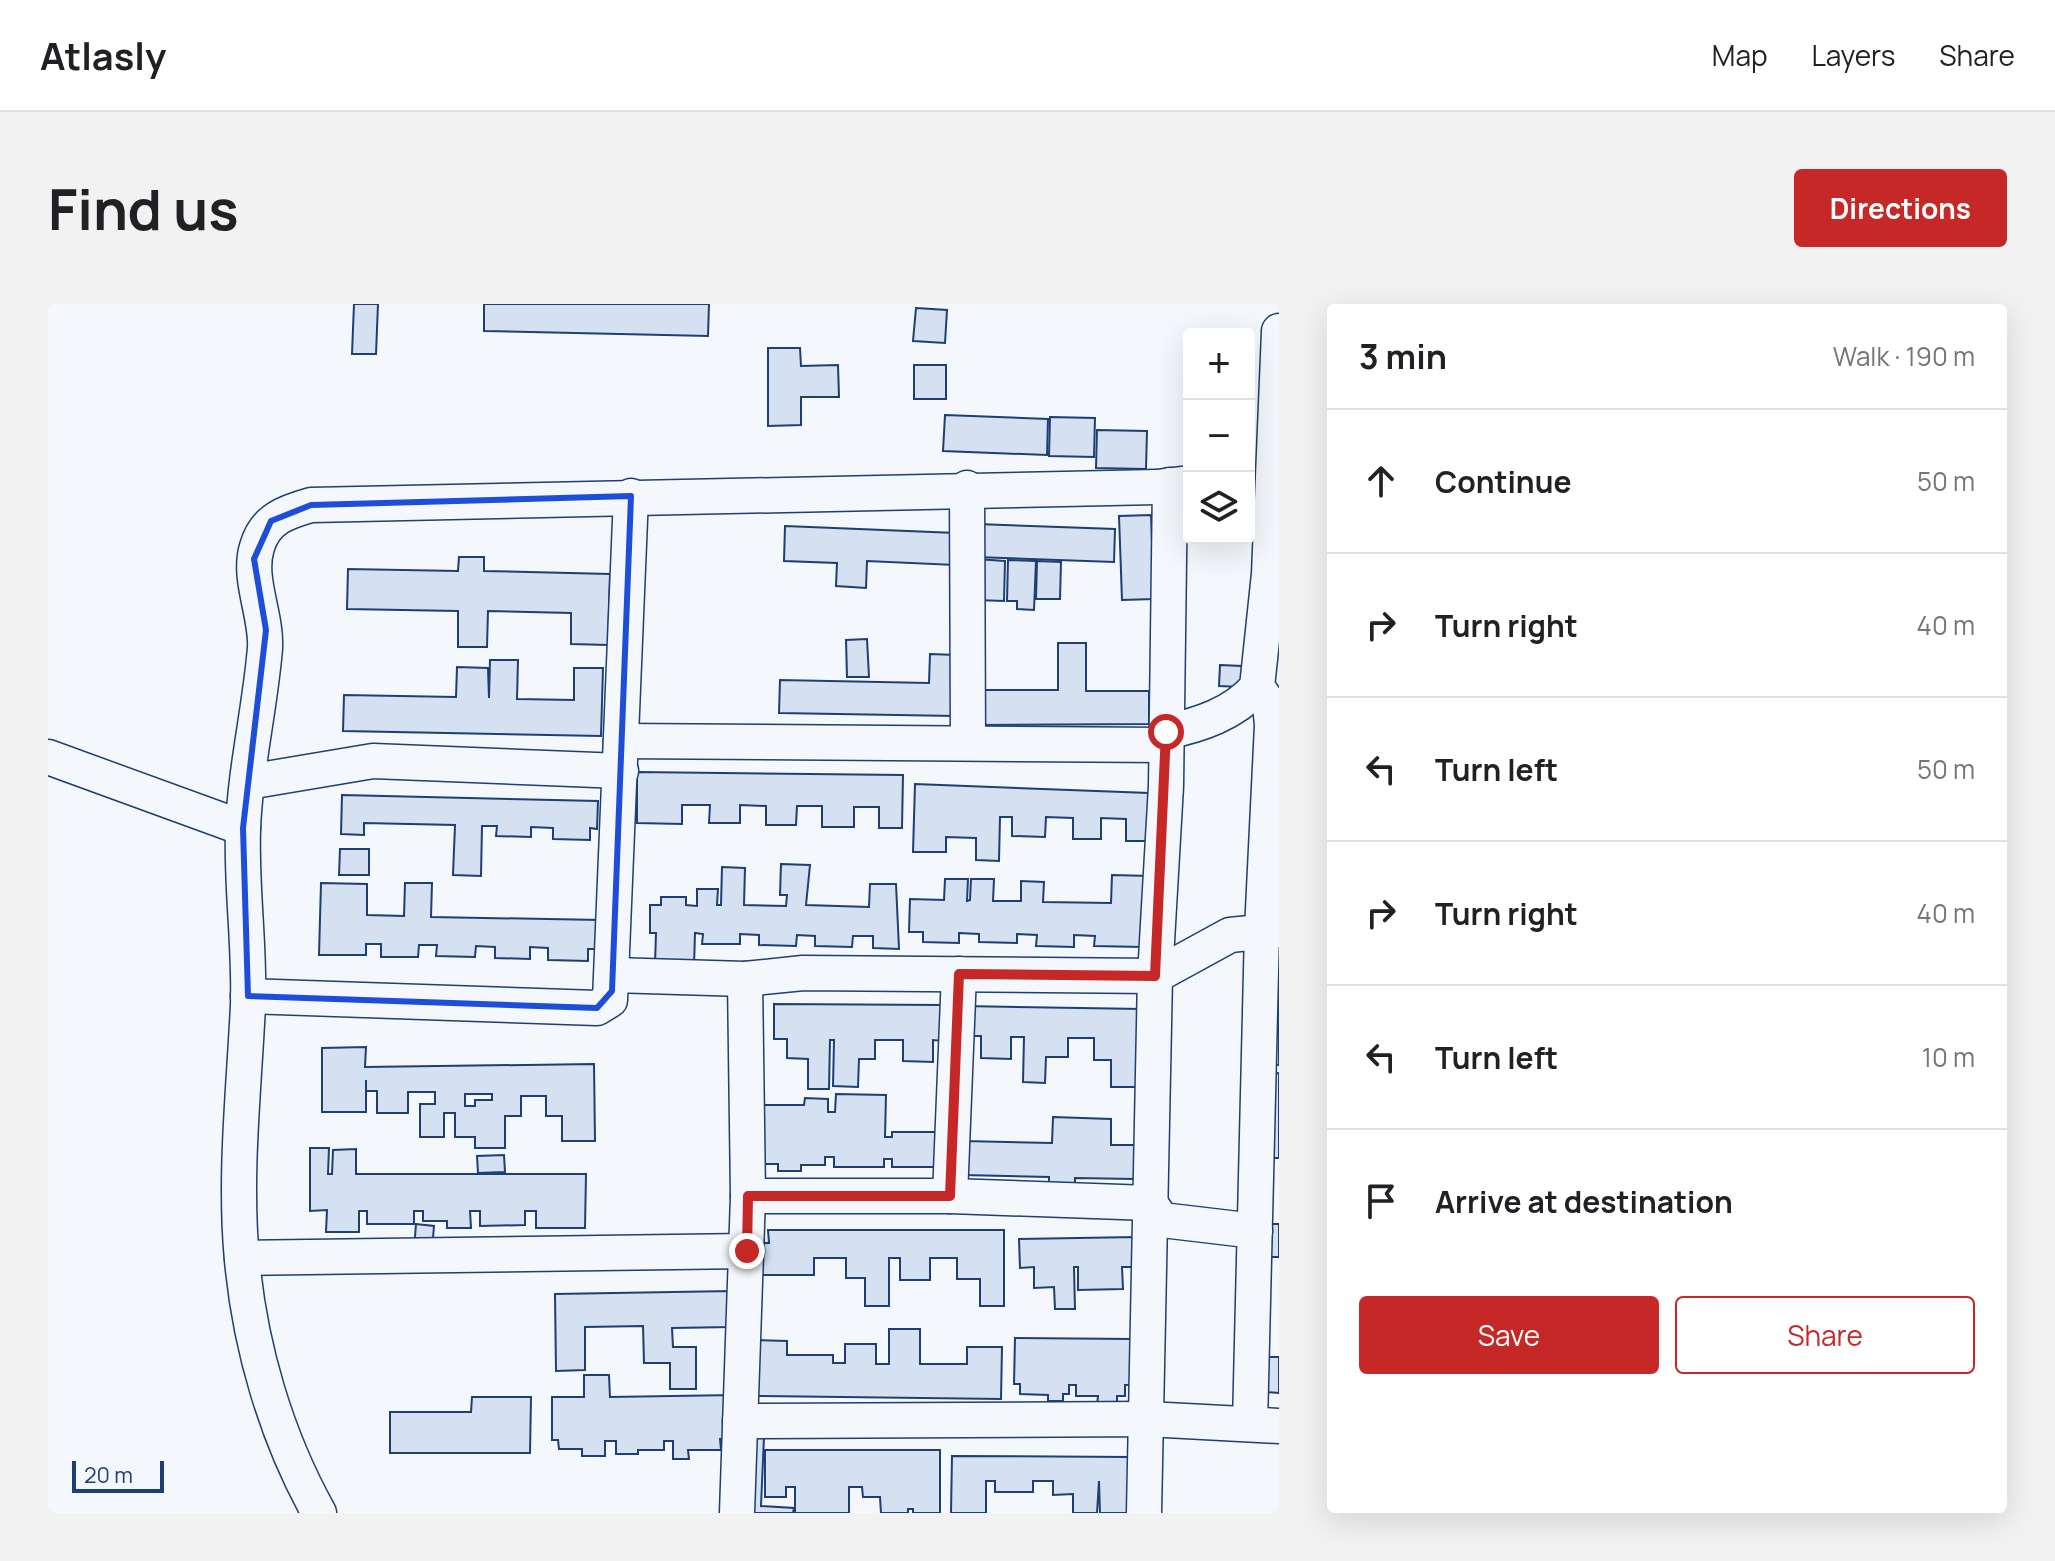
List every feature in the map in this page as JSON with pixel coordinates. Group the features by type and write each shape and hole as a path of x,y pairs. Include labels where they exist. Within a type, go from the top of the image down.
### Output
{"street":[{"path":"740,1421 1147,1419 1265,1425 1255,1231 1268,1185 1270,930 1271,713 1265,678 1269,574 1261,460 1277,411 1279,331"},
{"path":"319,1513 304,1486 259,1367 242,1258 241,1149 248,996 243,828 266,630 254,559 257,546 271,521 311,505 1180,484 1155,976 1144,1513"},
{"path":"967,488 968,743"},
{"path":"248,996 597,1008 610,1000 631,496"},
{"path":"248,782 373,761 1166,738 1227,711 1265,678"},
{"path":"48,757 243,828"},
{"path":"612,975 745,979 803,973 1155,976 1230,935 1270,930"},
{"path":"950,1196 959,974"},
{"path":"737,1513 748,1196 745,979"},
{"path":"748,1196 950,1196 1150,1203"},
{"path":"1150,1203 1162,1220 1255,1231"},
{"path":"242,1258 747,1251"}],"highlighted area":[{"path":"631,496 612,991 597,1008 248,996 243,828 266,630 254,559 271,521 311,505"}],"building":[{"path":"354,304 378,304 376,354 352,354"},
{"path":"484,304 709,304 708,336 484,331"},
{"path":"916,308 947,310 945,343 913,341"},
{"path":"768,348 800,348 801,366 838,365 839,397 801,397 801,425 768,426"},
{"path":"914,365 946,365 946,399 914,399"},
{"path":"945,415 1048,419 1047,455 943,451"},
{"path":"1050,417 1095,418 1094,457 1049,456"},
{"path":"1097,430 1147,431 1146,469 1096,468"},
{"path":"1151,515 1154,599 1122,600 1119,516"},
{"path":"977,524 1115,529 1114,562 975,557"},
{"path":"785,526 956,533 955,565 867,561 866,588 836,586 837,563 784,561"},
{"path":"459,557 484,557 484,571 610,574 608,645 571,644 571,613 488,611 487,647 458,647 458,611 347,609 348,569 458,571"},
{"path":"976,559 1005,561 1004,601 975,600"},
{"path":"1008,560 1036,561 1034,610 1017,609 1017,601 1007,601"},
{"path":"1037,561 1061,562 1060,599 1036,599"},
{"path":"867,639 869,677 847,677 846,640"},
{"path":"1058,643 1086,643 1086,691 1149,691 1149,724 973,725 973,690 1058,690"},
{"path":"930,654 956,655 955,716 779,713 780,680 929,683"},
{"path":"490,660 518,660 517,699 574,700 574,668 603,668 601,736 343,731 344,695 456,697 457,667 488,668 489,698"},
{"path":"1220,665 1242,666 1241,687 1219,686"},
{"path":"637,772 903,775 902,828 879,828 879,807 854,807 854,827 822,827 822,806 797,806 796,825 766,825 766,806 740,805 740,823 709,823 710,805 682,805 682,824 637,823"},
{"path":"915,784 1149,793 1149,841 1126,841 1126,819 1101,818 1101,839 1073,839 1073,818 1046,817 1045,837 1012,836 1012,817 1000,817 999,861 976,860 976,838 946,837 946,852 913,852"},
{"path":"342,795 598,801 597,829 590,828 590,840 553,839 553,828 531,827 531,837 496,836 497,826 482,826 481,876 453,875 455,825 364,823 364,835 341,834"},
{"path":"340,849 369,849 369,875 339,875"},
{"path":"781,864 810,865 806,905 869,907 870,884 896,884 899,949 873,948 873,936 853,936 852,947 815,946 815,936 797,935 796,946 759,945 759,935 740,934 740,944 702,944 703,934 695,933 694,966 655,964 656,933 650,933 650,905 661,905 661,897 686,897 686,905 697,906 697,889 718,889 717,905 721,905 722,867 745,868 744,905 786,906 787,895 780,895"},
{"path":"1112,875 1150,876 1143,947 1094,946 1095,936 1074,935 1074,947 1036,946 1037,935 1017,934 1017,943 979,942 979,934 959,933 959,943 923,942 923,932 909,932 910,899 944,900 945,879 968,879 967,901 970,900 971,879 994,879 993,901 1021,901 1021,881 1044,882 1043,902 1111,903"},
{"path":"321,883 367,884 367,915 404,916 405,883 432,883 431,917 601,920 600,949 588,949 588,961 548,960 548,948 530,947 530,959 495,958 495,947 476,946 475,957 436,956 437,945 419,945 418,957 381,957 381,944 366,944 366,955 319,955"},
{"path":"1272,982 1279,982 1279,1065 1270,1064"},
{"path":"774,1004 944,1005 943,1041 933,1040 933,1062 903,1061 903,1040 875,1040 875,1059 859,1059 858,1087 833,1086 834,1040 830,1040 829,1089 808,1089 808,1059 787,1058 787,1039 774,1039"},
{"path":"963,1006 1143,1009 1141,1087 1111,1087 1111,1060 1094,1060 1094,1038 1068,1038 1068,1057 1046,1057 1045,1083 1023,1082 1024,1037 1011,1037 1011,1059 981,1058 981,1036 963,1036"},
{"path":"366,1047 365,1067 594,1064 595,1141 562,1141 562,1116 546,1116 546,1096 521,1096 521,1116 505,1116 505,1148 475,1148 475,1137 455,1137 455,1113 444,1113 444,1137 420,1137 420,1104 435,1104 435,1092 408,1092 408,1113 377,1113 377,1091 366,1091 366,1112 322,1112 322,1048","holes":["465,1094 492,1094 492,1100 475,1100 475,1106 465,1106"]},
{"path":"1279,1073 1279,1158 1271,1158 1269,1074"},
{"path":"836,1094 886,1095 885,1137 892,1137 892,1132 939,1132 938,1167 892,1167 892,1159 884,1159 884,1167 834,1167 834,1157 825,1157 825,1165 801,1165 801,1171 778,1171 778,1164 759,1164 760,1105 804,1105 805,1098 828,1099 828,1112 835,1112"},
{"path":"1053,1117 1111,1119 1111,1145 1136,1145 1134,1179 1075,1178 1075,1184 1049,1183 1049,1177 963,1175 964,1141 1052,1143"},
{"path":"310,1148 329,1148 328,1174 332,1174 333,1150 356,1149 356,1174 586,1174 585,1228 536,1228 536,1211 525,1211 525,1225 480,1226 480,1211 470,1211 471,1228 447,1228 447,1221 423,1221 423,1211 414,1211 414,1224 367,1224 367,1211 359,1211 359,1232 326,1232 327,1210 310,1211"},
{"path":"504,1155 505,1172 478,1173 477,1156"},
{"path":"416,1224 434,1226 432,1250 414,1249"},
{"path":"1271,1224 1279,1224 1279,1257 1270,1257"},
{"path":"768,1230 1004,1230 1004,1306 980,1306 980,1279 957,1279 957,1258 930,1258 930,1280 900,1280 900,1258 889,1258 889,1306 865,1306 865,1278 846,1278 846,1258 814,1258 814,1275 754,1275 754,1243 769,1243"},
{"path":"1136,1237 1136,1267 1122,1267 1123,1289 1078,1290 1078,1267 1074,1267 1075,1309 1055,1309 1054,1287 1034,1288 1034,1267 1020,1268 1019,1239"},
{"path":"732,1291 732,1327 672,1328 673,1347 696,1347 696,1389 670,1389 670,1363 644,1363 643,1326 585,1327 585,1370 556,1371 555,1294"},
{"path":"889,1329 920,1329 920,1364 967,1364 967,1347 1002,1347 1001,1399 757,1396 758,1340 787,1341 787,1355 833,1355 833,1363 845,1363 845,1344 876,1344 876,1364 889,1364"},
{"path":"1015,1338 1132,1339 1131,1385 1125,1385 1125,1396 1117,1396 1117,1405 1097,1405 1098,1396 1076,1396 1076,1385 1069,1385 1069,1394 1063,1394 1063,1401 1048,1401 1048,1395 1020,1394 1020,1384 1014,1384"},
{"path":"1266,1357 1279,1357 1279,1393 1265,1392"},
{"path":"584,1375 609,1375 610,1397 735,1395 735,1438 720,1439 721,1450 688,1450 689,1459 673,1459 673,1441 664,1441 664,1450 638,1450 638,1454 616,1454 616,1441 605,1441 605,1456 582,1456 582,1449 559,1449 558,1440 552,1440 552,1397 584,1397"},
{"path":"472,1397 531,1397 530,1453 390,1453 390,1412 471,1412"},
{"path":"745,1436 764,1437 761,1506 794,1508 793,1513 741,1513"},
{"path":"765,1450 940,1450 940,1513 913,1513 913,1509 908,1509 908,1513 881,1513 880,1497 863,1497 862,1487 849,1487 849,1513 795,1513 795,1487 786,1487 786,1497 765,1497"},
{"path":"952,1456 1129,1457 1128,1513 1100,1513 1099,1481 1097,1513 1073,1513 1073,1494 1053,1495 1053,1481 1033,1481 1033,1492 995,1492 995,1481 986,1481 986,1513 951,1513"}],"route":[{"path":"747,1251 748,1196 950,1196 959,974 1155,976 1166,786 1166,732"}]}
